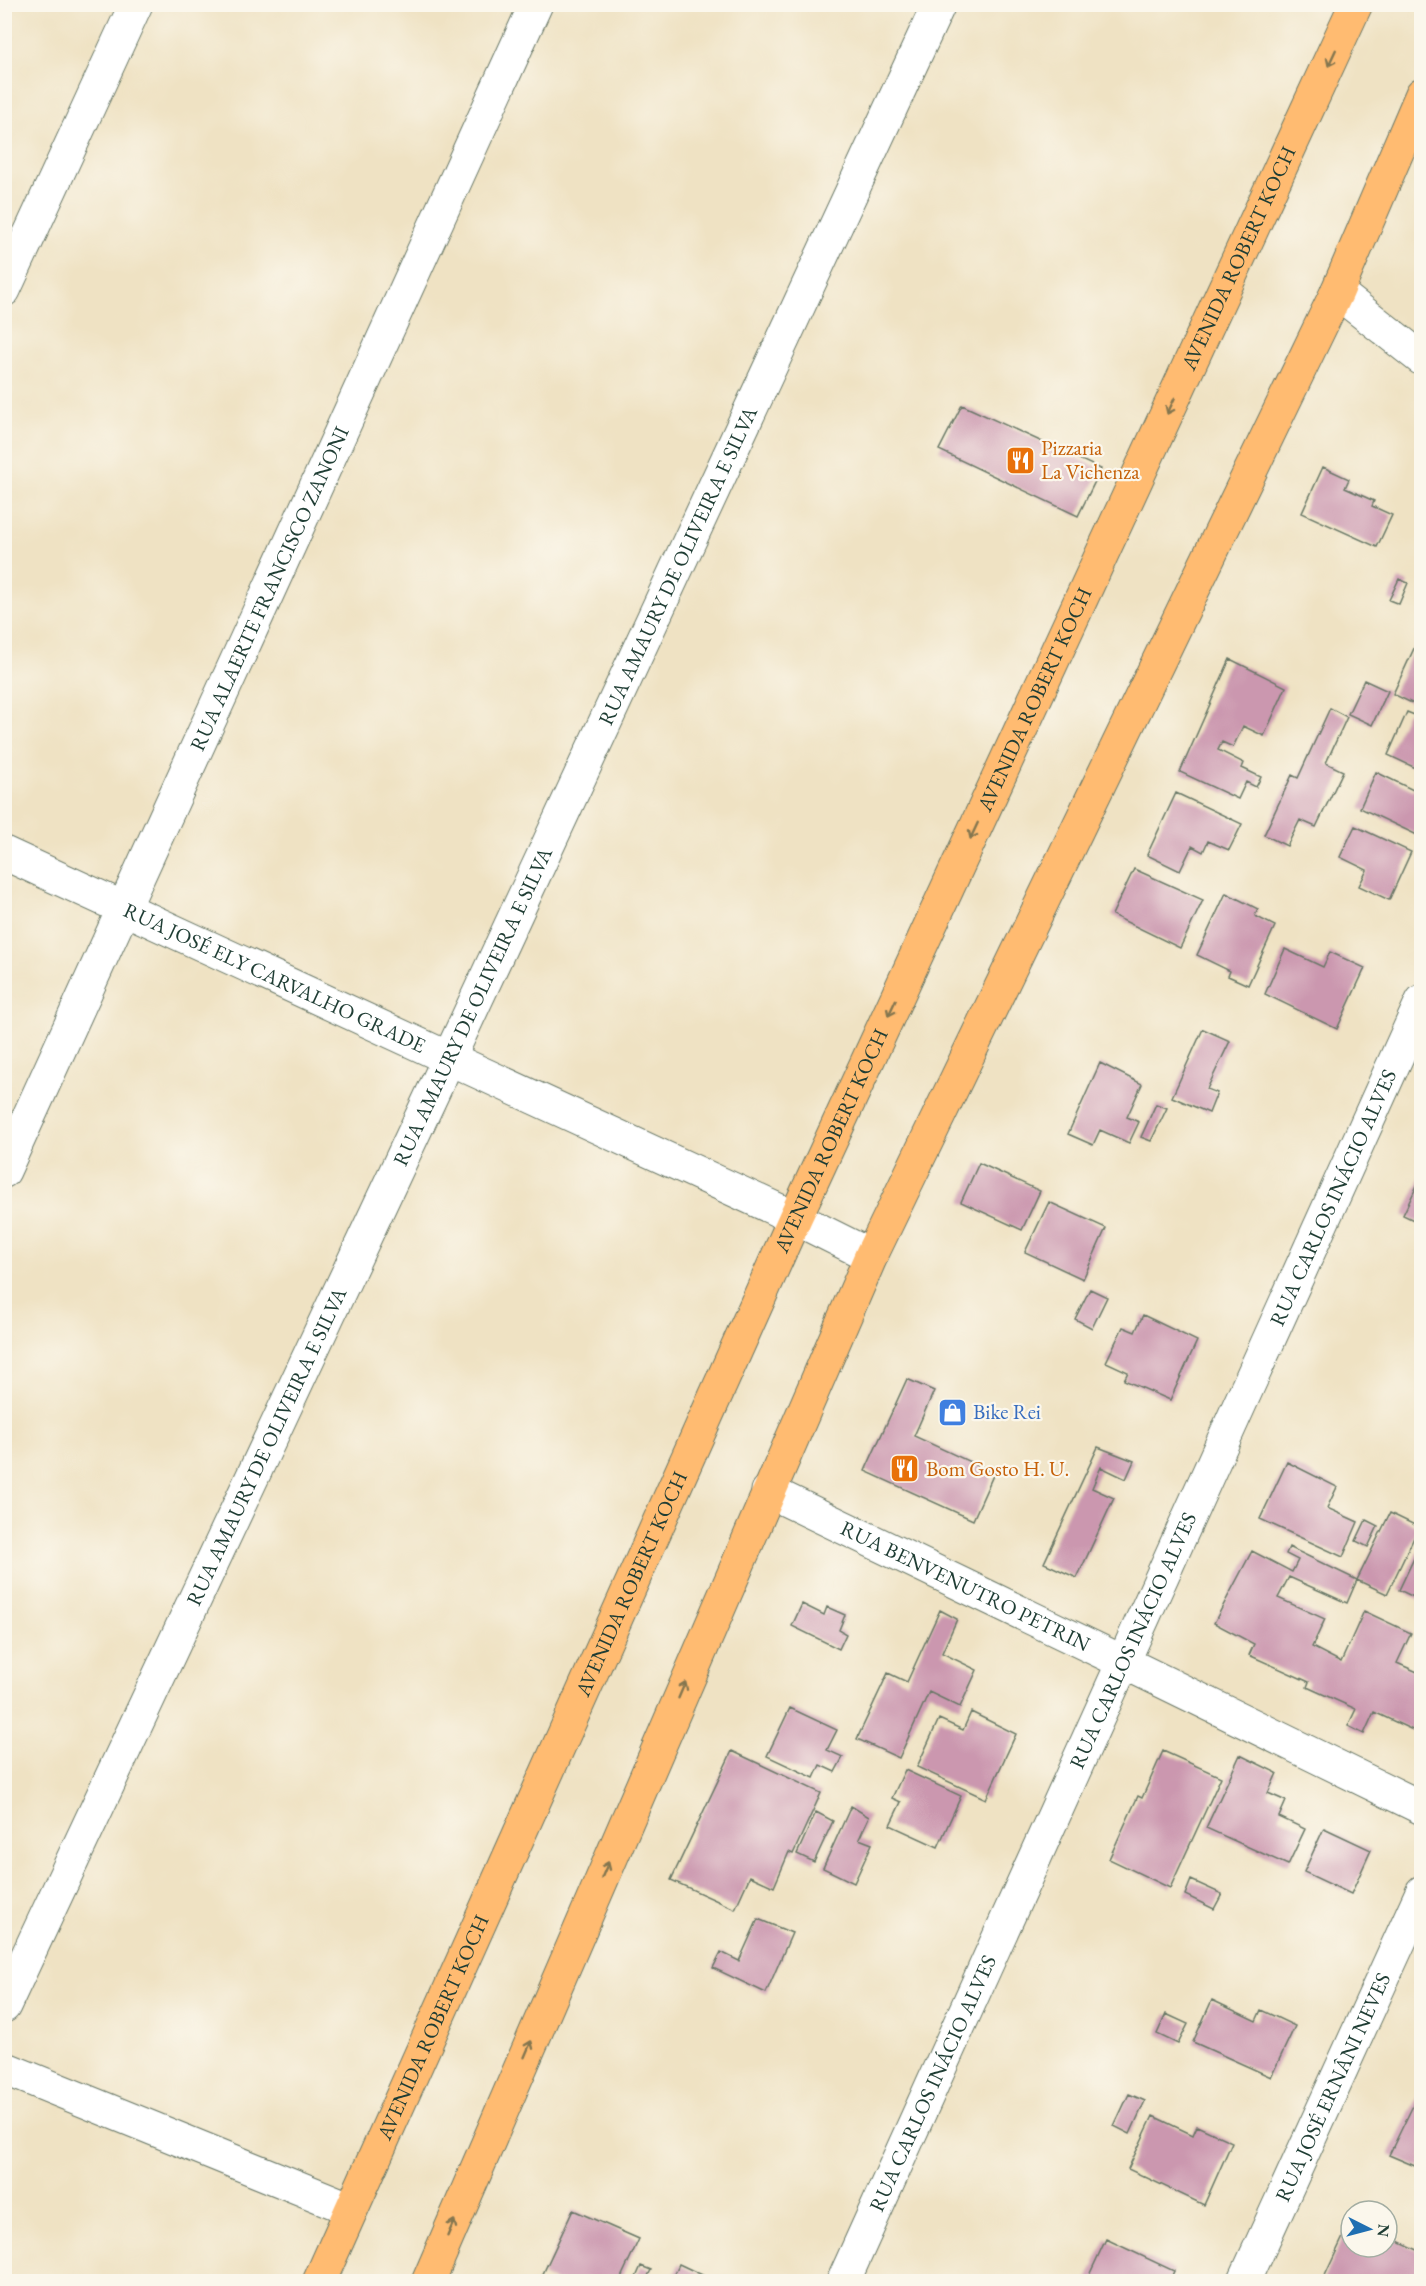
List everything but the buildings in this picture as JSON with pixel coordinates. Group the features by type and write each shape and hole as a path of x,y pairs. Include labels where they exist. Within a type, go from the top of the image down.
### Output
{"main road":[{"name":"AVENIDA ROBERT KOCH","path":"319,2282 795,1218 1356,4"},
{"path":"428,2282 871,1256 1337,292 1422,94"}],"street":[{"path":"4,290 136,4"},
{"name":"RUA ALAERTE FRANCISCO ZANONI","path":"4,1171 536,4"},
{"name":"RUA AMAURY DE OLIVEIRA E SILVA","path":"4,2006 449,1058 939,4"},
{"path":"1337,292 1422,359"},
{"name":"RUA JOSÉ ELY CARVALHO GRADE","path":"4,853 795,1218 871,1256"},
{"name":"RUA CARLOS INÁCIO ALVES","path":"843,2282 1422,1001"},
{"name":"RUA BENVENUTRO PETRIN","path":"768,1491 1422,1808"},
{"name":"RUA JOSÉ ERNÂNI NEVES","path":"1244,2282 1422,1892"},
{"path":"4,2068 351,2209"}],"place":[{"name":"Pizzaria La Vichenza","path":"1020,460"},
{"name":"Bike Rei","path":"952,1412"},
{"name":"Bom Gosto H. U.","path":"905,1469"}]}
